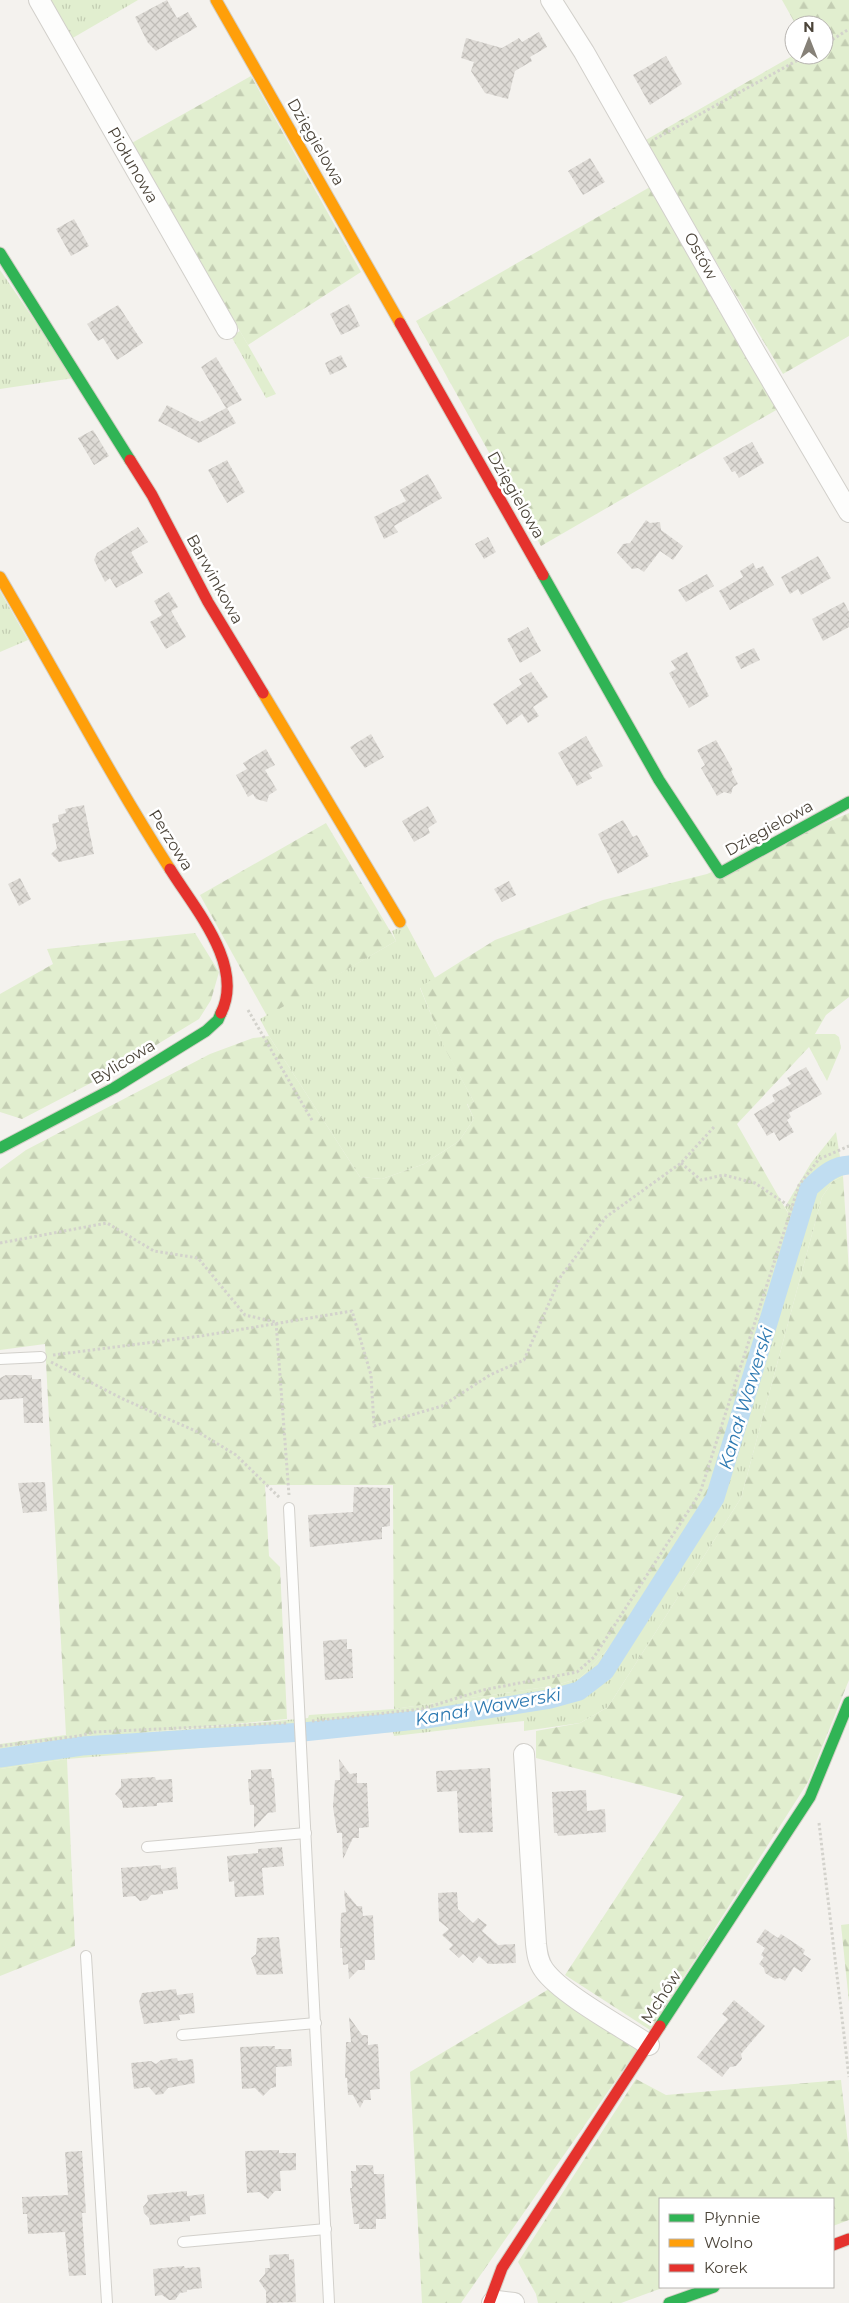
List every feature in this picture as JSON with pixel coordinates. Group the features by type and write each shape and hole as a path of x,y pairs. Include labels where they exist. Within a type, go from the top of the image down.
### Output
{"street":[{"name":"Piołunowa","path":"39,0 227,329"},
{"name":"Dzięgielowa","path":"216,0 659,780 720,873 849,802"},
{"name":"Ostów","path":"550,0 584,52 756,354 849,512"},
{"name":"Barwinkowa","path":"0,253 152,495 208,602 400,922"},
{"name":"Perzowa","path":"0,577 54,668 123,795 214,937 226,963 228,976"},
{"name":"Bylicowa","path":"0,1147 114,1088 206,1031 218,1020 225,1006 228,976"},
{"name":"Mchów","path":"491,2303 502,2268 649,2044 813,1801 849,1702"},
{"path":"524,1754 536,1944 539,1962 550,1977 564,1988 649,2044"},
{"path":"834,2245 849,2239"},
{"path":"675,2302 711,2288"},
{"path":"491,2303 497,2301 514,2303"}],"lane":[{"path":"0,1359 41,1357"},
{"path":"289,1508 329,2303"},
{"path":"147,1847 306,1833"},
{"path":"86,1956 107,2303"},
{"path":"182,2034 316,2022"},
{"path":"183,2242 326,2229"}],"path":[{"path":"834,39 849,29"},
{"path":"640,148 789,65"},
{"path":"243,1002 313,1122"},
{"path":"41,1357 201,1336 276,1322 352,1311 371,1375 374,1426 442,1406 490,1375 524,1360 561,1276 606,1217 681,1164 714,1127"},
{"path":"0,1746 80,1736 94,1732 301,1722 422,1709 483,1690 577,1672 594,1657 700,1493 799,1185 819,1159 849,1146"},
{"path":"681,1164 701,1180 724,1175 755,1183 792,1208"},
{"path":"0,1243 107,1223 154,1251 198,1258 245,1315 276,1322"},
{"path":"276,1322 289,1508"},
{"path":"41,1357 125,1400 198,1432 236,1455 289,1508"},
{"path":"813,1801 849,2077"}],"green space":[{"path":"48,0 138,0 71,39"},
{"path":"782,0 849,0 849,336 783,374 644,141 784,61 784,65 834,65 834,15 790,15"},
{"path":"251,76 361,272 248,345 130,144"},
{"path":"650,187 778,409 541,546 416,321"},
{"path":"0,270 74,378 0,389"},
{"path":"240,331 276,394 266,398 231,336"},
{"path":"0,591 28,640 0,652"},
{"path":"849,813 849,997 826,1015 815,1034 835,1034 839,1037 841,1048 827,1081 809,1047 737,1124 792,1220 708,1493 697,1518 608,1649 580,1678 553,1686 394,1709 393,1485 265,1485 269,1556 280,1567 287,1719 22,1744 0,1750 0,1744 66,1735 45,1344 0,1350 0,1169 26,1150 210,1054 253,1038 269,1036 360,1177 382,1179 424,1164 459,1141 474,1119 467,1103 474,1102 444,1047 420,987 495,940 603,900 707,874"},
{"path":"326,823 396,941 267,1016 200,895"},
{"path":"406,924 435,978 420,988 444,1046 474,1102 467,1104 474,1119 459,1141 424,1164 382,1179 360,1177 260,1019 396,941 392,931"},
{"path":"195,933 219,972 211,1000 199,1019 110,1073 22,1119 0,1112 0,994 53,964 47,949"},
{"path":"836,1132 843,1176 833,1181 822,1197 741,1498 608,1707 580,1723 524,1731 524,1721 394,1736 393,1732 67,1759 0,1769 0,1750 22,1744 308,1718 309,1715 394,1709 553,1686 580,1678 608,1649 697,1518 708,1493 792,1220 785,1207 811,1163"},
{"path":"843,1176 849,1272 849,1680 808,1782 650,2030 565,1975 683,1796 536,1758 536,1731 580,1723 608,1707 741,1498 822,1197 833,1181"},
{"path":"67,1759 75,1946 0,1976 0,1769"},
{"path":"849,1924 849,2002 841,1925"},
{"path":"549,1989 639,2047 461,2303 422,2303 410,2072"},
{"path":"636,2079 666,2095 841,2080 849,2153 849,2220 834,2226 834,2198 659,2198 659,2288 662,2288 621,2303 538,2303 536,2294 518,2262"}],"building":[{"path":"167,0 177,18 188,12 197,27 156,51 148,43 135,17"},
{"path":"539,32 547,47 530,57 532,61 515,71 508,99 485,93 471,71 474,62 461,58 466,38 502,48 519,38 522,42"},
{"path":"666,56 682,84 650,105 633,75"},
{"path":"590,158 605,182 583,195 568,171"},
{"path":"74,219 89,246 71,256 56,229"},
{"path":"349,304 360,326 341,335 330,314"},
{"path":"118,305 143,343 117,360 103,338 98,341 87,324"},
{"path":"341,355 347,367 330,375 325,363"},
{"path":"216,357 242,400 227,408 236,423 199,443 158,421 167,405 200,422 226,408 201,367"},
{"path":"93,430 109,456 94,465 78,438"},
{"path":"752,442 764,463 739,478 735,471 732,472 723,458"},
{"path":"227,460 245,492 227,503 208,470"},
{"path":"428,474 442,498 394,526 398,532 384,539 374,517 406,501 400,490"},
{"path":"646,520 650,523 660,522 661,530 683,546 673,560 660,551 644,572 638,568 632,569 617,553 623,544 630,543"},
{"path":"138,527 148,542 131,552 143,573 116,588 110,578 105,582 94,560 97,553"},
{"path":"488,537 496,552 484,559 475,544"},
{"path":"818,556 831,578 801,595 798,589 790,594 781,577"},
{"path":"753,563 756,569 763,566 774,585 730,610 719,591 743,577 740,571"},
{"path":"707,574 714,586 686,602 678,590"},
{"path":"169,592 178,607 171,611 186,637 166,649 150,622 162,615 154,601"},
{"path":"844,602 849,612 849,627 823,641 812,619"},
{"path":"528,627 541,651 520,663 507,639"},
{"path":"754,648 760,660 741,669 735,657"},
{"path":"687,652 709,696 689,708 669,673 676,669 671,661"},
{"path":"531,672 548,697 533,707 539,716 528,723 522,714 507,725 493,704 522,684 519,679"},
{"path":"371,734 384,757 365,768 350,747"},
{"path":"586,736 603,766 589,773 592,778 577,786 558,753"},
{"path":"716,740 733,770 731,771 738,784 733,787 731,794 724,792 717,796 701,768 705,765 697,750"},
{"path":"266,749 275,765 265,770 277,790 269,795 267,802 256,799 253,794 248,797 236,775 247,769 243,763"},
{"path":"84,805 94,854 59,862 51,854 57,848 52,824 59,822 58,815 66,813 65,809"},
{"path":"428,806 437,822 428,828 430,833 414,842 402,821"},
{"path":"623,820 633,837 637,835 649,856 618,874 598,834"},
{"path":"20,878 31,899 19,906 8,884"},
{"path":"509,881 516,895 502,902 494,889"},
{"path":"806,1067 822,1094 789,1113 791,1117 787,1120 794,1132 779,1141 774,1132 767,1136 754,1114 775,1101 772,1095 791,1084 787,1078"},
{"path":"6,1375 32,1375 32,1379 41,1379 43,1423 24,1423 23,1398 0,1400 0,1378"},
{"path":"45,1482 47,1511 23,1513 18,1483"},
{"path":"354,1487 390,1488 390,1526 382,1527 382,1539 310,1547 308,1515 353,1512"},
{"path":"347,1639 347,1649 352,1649 353,1678 325,1680 323,1641"},
{"path":"339,1759 350,1774 357,1773 357,1783 367,1783 369,1827 359,1828 359,1838 353,1838 343,1859 342,1833 337,1833 333,1807 335,1780 340,1780"},
{"path":"490,1768 493,1832 459,1833 457,1791 437,1792 436,1771"},
{"path":"271,1769 272,1778 274,1778 276,1812 268,1813 254,1828 254,1805 250,1805 248,1779 251,1779 251,1770"},
{"path":"155,1777 156,1780 172,1779 173,1802 157,1803 157,1806 123,1808 122,1801 115,1794 121,1787 121,1779"},
{"path":"586,1790 587,1811 605,1809 606,1832 558,1836 557,1833 554,1833 552,1792"},
{"path":"282,1847 284,1866 262,1868 264,1895 235,1897 234,1881 229,1882 227,1856 258,1853 258,1849"},
{"path":"161,1865 161,1869 176,1867 178,1889 163,1891 163,1894 151,1895 147,1900 140,1901 135,1896 123,1897 121,1868"},
{"path":"344,1890 357,1906 362,1906 363,1916 373,1915 375,1960 365,1960 365,1970 358,1970 349,1979 348,1964 343,1965 342,1948 340,1948 341,1913 346,1912"},
{"path":"457,1892 458,1909 473,1923 478,1918 487,1925 482,1931 498,1945 515,1944 516,1963 488,1964 479,1956 473,1963 463,1954 459,1958 449,1949 453,1945 442,1935 449,1929 439,1921 438,1893"},
{"path":"765,1929 778,1938 781,1934 805,1950 803,1954 811,1959 802,1972 794,1967 785,1981 780,1978 775,1979 765,1973 764,1968 759,1964 764,1957 761,1955 765,1948 756,1942"},
{"path":"279,1937 283,1974 257,1975 251,1958 256,1954 257,1938"},
{"path":"176,1989 177,1995 193,1993 195,2013 179,2015 180,2020 144,2024 139,2002 142,1993"},
{"path":"734,2000 765,2026 741,2054 742,2059 736,2066 730,2067 722,2077 697,2057 728,2019 722,2014"},
{"path":"349,2017 362,2035 368,2035 368,2045 378,2044 380,2089 370,2090 371,2100 364,2100 360,2108 353,2095 348,2095 347,2078 345,2078 346,2042 351,2042"},
{"path":"275,2046 275,2049 291,2049 292,2066 276,2067 276,2087 271,2088 263,2096 255,2088 242,2089 240,2047"},
{"path":"177,2058 178,2061 193,2059 195,2083 168,2088 163,2094 156,2095 149,2087 134,2089 131,2063 151,2061 156,2064 161,2060"},
{"path":"279,2150 279,2153 296,2153 296,2170 280,2171 281,2191 275,2191 268,2199 259,2192 247,2193 245,2151"},
{"path":"82,2151 86,2213 82,2213 86,2275 69,2276 65,2232 28,2234 27,2214 23,2214 22,2197 68,2195 65,2152"},
{"path":"356,2165 373,2165 374,2174 384,2174 386,2219 376,2219 376,2229 359,2229 359,2224 354,2224 350,2188 352,2188 351,2171 356,2171"},
{"path":"187,2191 187,2196 204,2194 206,2214 190,2216 190,2221 150,2225 149,2218 144,2213 143,2207 148,2201 147,2195"},
{"path":"289,2254 289,2260 294,2259 296,2302 266,2303 266,2291 259,2281 265,2274 265,2268 270,2268 269,2255"},
{"path":"184,2266 185,2268 200,2267 202,2288 180,2293 175,2300 169,2300 162,2295 155,2296 153,2269"}],"waterway":[{"name":"Kanał Wawerski","path":"0,1758 82,1746 303,1732 426,1719 550,1699 579,1691 605,1671 715,1498 809,1188 837,1167 849,1165"}],"traffic: fast":[{"path":"0,253 130,460"},
{"path":"543,575 659,780 720,873 849,802"},
{"path":"0,1148 114,1088 206,1031 218,1020 221,1013"},
{"path":"660,2026 810,1797 849,1702"},
{"path":"669,2303 711,2288"}],"traffic: slow":[{"path":"216,0 400,323"},
{"path":"0,577 104,760 170,869"},
{"path":"263,693 400,922"}],"traffic: jam":[{"path":"400,323 543,575"},
{"path":"130,460 152,495 208,602 263,693"},
{"path":"170,869 203,919 222,957 227,976 227,995 221,1013"},
{"path":"489,2303 502,2268 660,2026"},
{"path":"834,2245 849,2239"}]}
